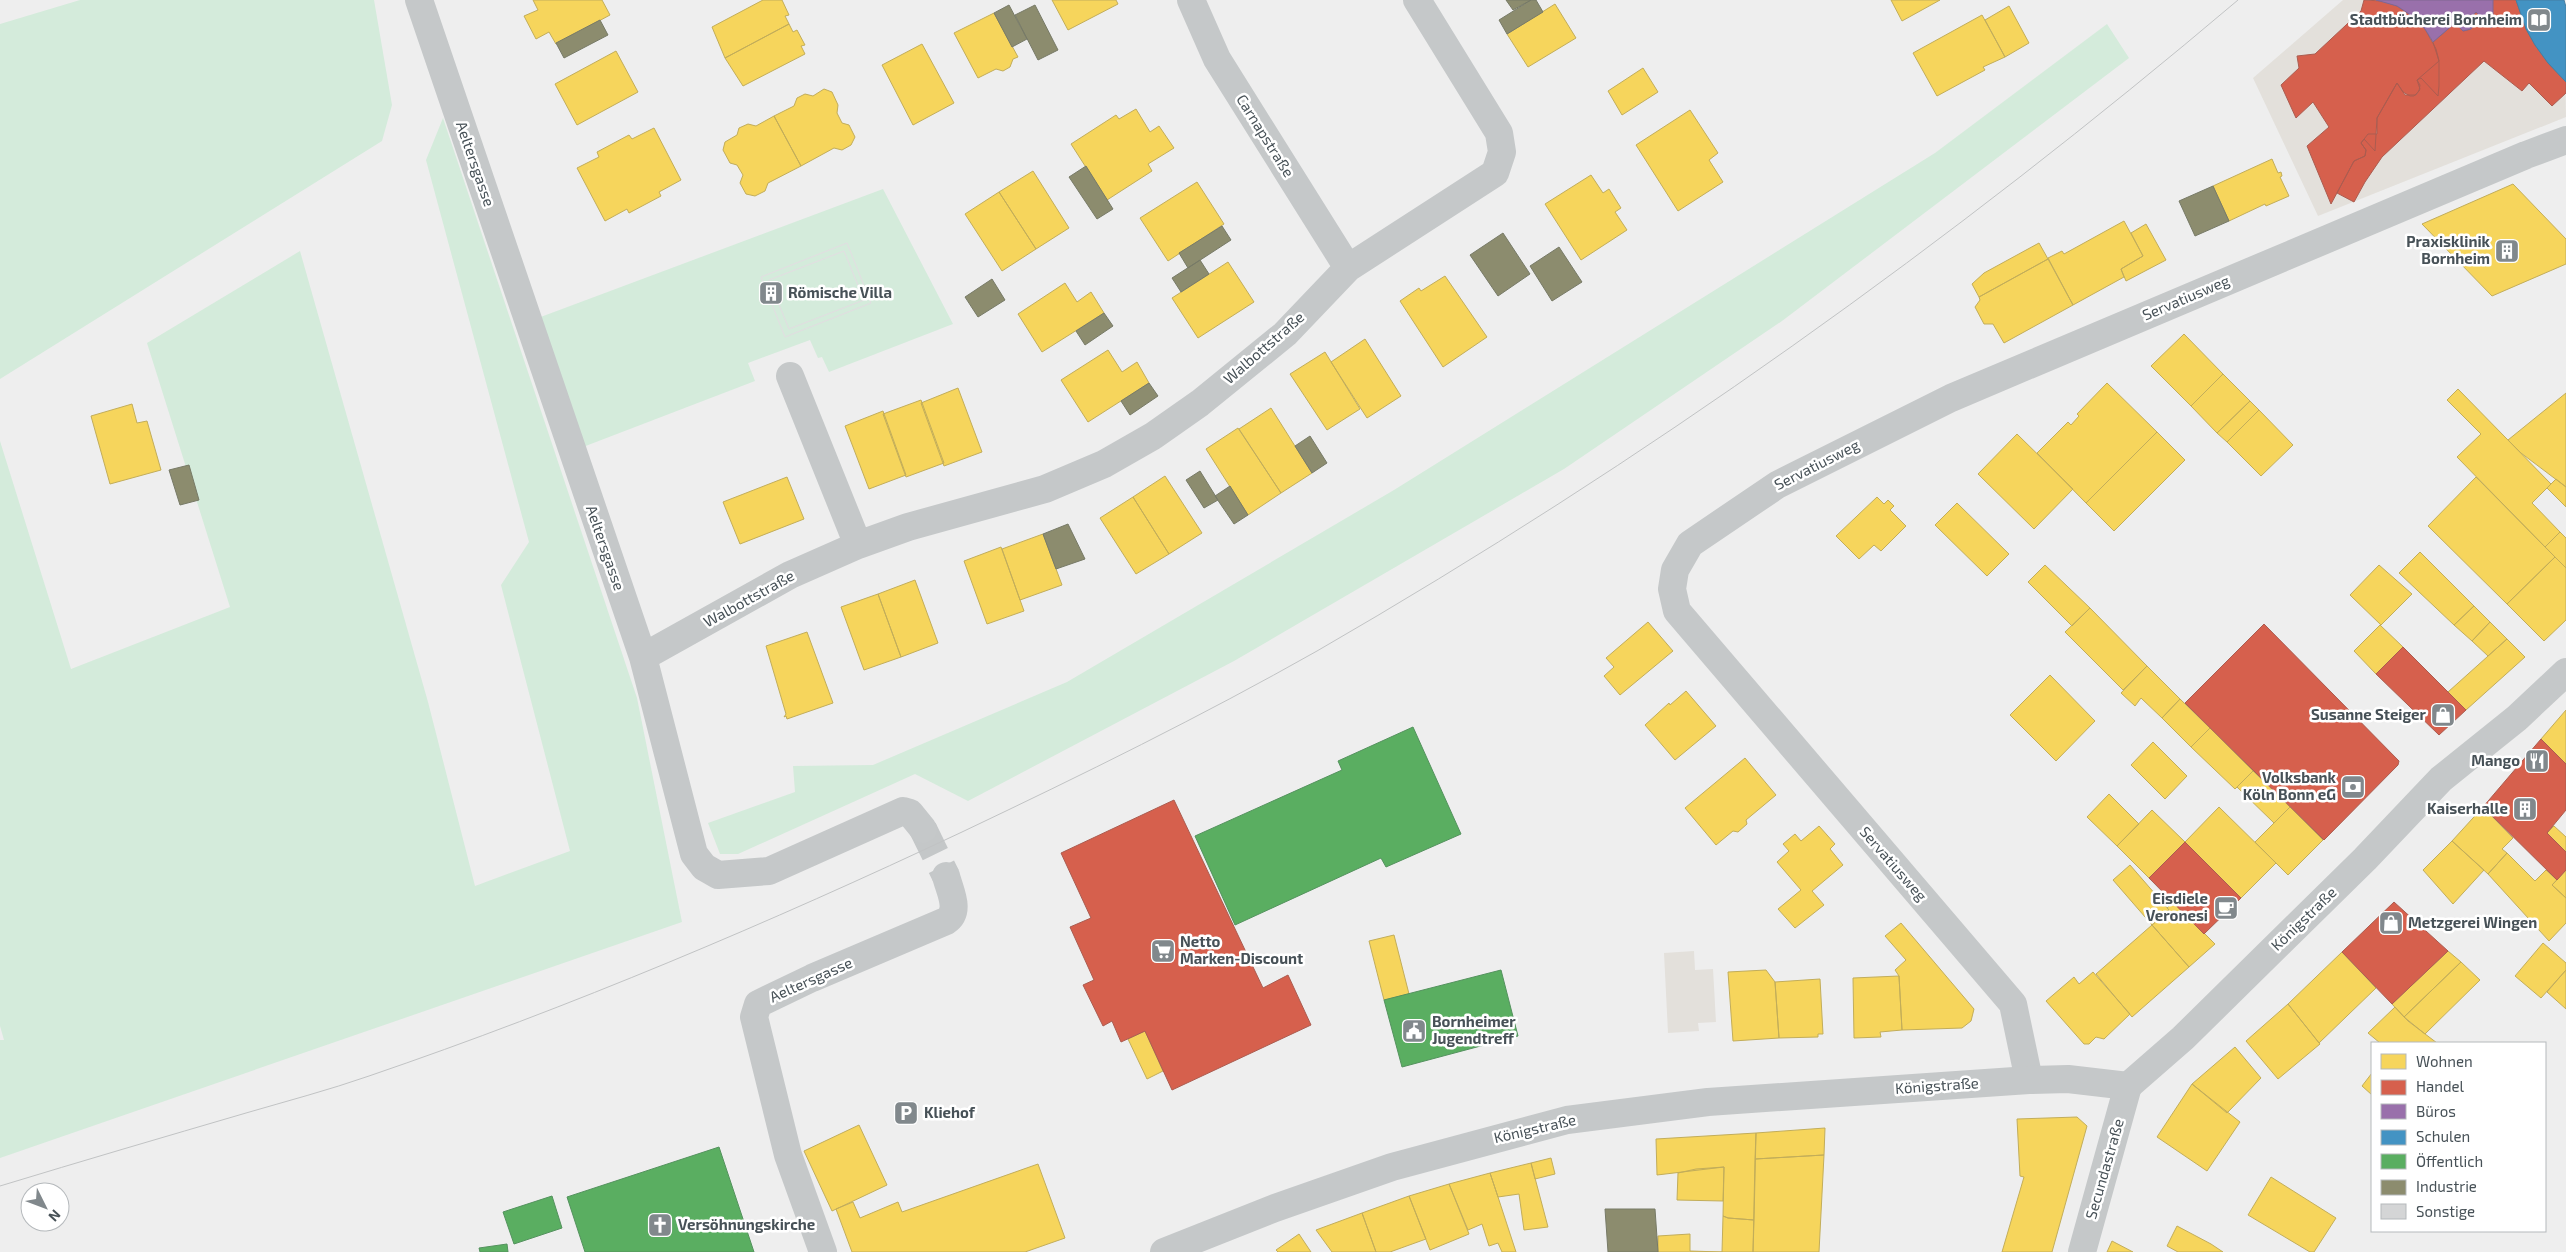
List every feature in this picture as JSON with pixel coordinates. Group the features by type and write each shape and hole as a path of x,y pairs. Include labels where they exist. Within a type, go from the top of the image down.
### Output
{"street":[{"name":"Aeltersgasse","path":"419,0 643,657 694,854 704,867 718,875 769,871 903,811 910,813 923,829"},
{"name":"Carnapstraße","path":"1191,0 1217,59 1348,268"},
{"name":"Walbottstraße","path":"643,657 790,575 858,545 908,528 1045,489 1104,464 1153,436 1200,403 1285,334 1348,268 1495,173 1502,152 1500,133 1417,0"},
{"name":"Servatiusweg","path":"2029,1080 2013,1004 1676,611 1672,589 1675,570 1690,544 1777,485 1934,406 2174,302 2566,140"},
{"path":"790,376 858,545"},
{"name":"Königstraße","path":"1164,1252 1275,1208 1392,1167 1567,1120 1708,1102 2029,1080 2068,1080 2128,1086 2183,1038 2365,859 2441,779 2564,678"},
{"name":"Aeltersgasse","path":"823,1252 788,1155 754,1017 758,1004 812,978 946,922 955,910 946,876"},
{"name":"Secundastraße","path":"2082,1252 2128,1086"}],"shaded area":[{"path":"2343,0 2564,0 2566,117 2318,216 2253,78"},
{"path":"1694,951 1695,970 1713,969 1716,1022 1698,1023 1699,1031 1668,1033 1664,953"}],"green space":[{"path":"80,0 374,0 392,105 382,141 0,379 0,24"},
{"path":"2107,24 2129,58 1782,321 1564,469 1234,661 968,801 915,774 738,854 720,854 708,823 795,792 793,766 873,765 1067,682 1394,490 1935,153"},
{"path":"443,118 637,698 682,922 0,1158 0,1040 4,1040 0,1026 0,441 71,669 230,607 147,343 300,251 428,702 475,886 570,851 501,585 529,542 426,160"},
{"path":"883,189 953,324 829,372 822,357 818,358 810,340 748,363 755,381 583,447 538,318"}],"building: Wohnen":[{"path":"533,0 602,0 610,15 556,44 549,32 536,39 524,16 538,10"},
{"path":"763,0 782,0 789,15 785,16 789,24 725,58 712,27"},
{"path":"1052,0 1116,0 1118,4 1068,30"},
{"path":"1891,0 1940,0 1902,21"},
{"path":"1555,4 1576,38 1528,67 1507,34"},
{"path":"2009,6 2029,43 2005,57 1985,20"},
{"path":"994,13 1018,57 1013,59 1010,67 1003,71 996,69 978,78 954,33"},
{"path":"1982,15 2005,57 1983,67 1985,70 1937,96 1913,53"},
{"path":"789,24 793,32 797,30 805,45 801,46 805,54 743,86 725,58"},
{"path":"922,44 954,103 913,125 882,65"},
{"path":"616,51 638,92 577,125 555,84"},
{"path":"1643,68 1658,92 1622,115 1608,91"},
{"path":"824,89 832,92 838,105 837,113 842,123 849,125 855,137 851,145 842,150 834,148 801,166 774,116 794,106 797,98 805,94 813,96"},
{"path":"1136,109 1150,132 1159,126 1174,148 1148,164 1152,171 1107,200 1071,144 1116,115 1119,119"},
{"path":"1690,110 1718,153 1709,160 1723,182 1678,211 1636,145"},
{"path":"774,116 801,166 768,183 765,191 755,196 746,194 740,183 743,175 737,165 730,163 723,150 725,142 737,135 739,128 748,124 756,126"},
{"path":"654,128 681,180 659,192 661,196 629,213 627,209 605,221 577,168 599,157 597,152 629,135 632,139"},
{"path":"2272,159 2278,173 2281,172 2282,176 2280,177 2289,196 2266,206 2265,204 2229,221 2213,186"},
{"path":"1033,171 1069,228 1036,249 999,192"},
{"path":"1591,175 1603,193 1609,189 1621,208 1615,212 1627,230 1581,260 1545,204"},
{"path":"1197,182 1224,224 1168,261 1140,218"},
{"name":"Praxisklinik Bornheim","path":"2513,184 2566,239 2566,264 2492,296 2422,224"},
{"path":"999,192 1036,249 1002,271 965,214"},
{"path":"2124,221 2143,256 2121,269 2124,277 2073,305 2048,258 2062,251 2064,254"},
{"path":"2146,224 2166,260 2126,281 2121,269 2143,256 2131,233"},
{"path":"2039,243 2048,259 1979,297 1972,284 1984,273"},
{"path":"2048,259 2073,305 2004,343 1993,324 1984,324 1975,307 1980,300 1979,297"},
{"path":"1228,262 1254,302 1198,338 1172,298"},
{"path":"1445,276 1487,337 1443,367 1400,301 1419,288 1421,291"},
{"path":"1065,283 1077,302 1091,292 1104,313 1042,352 1018,314"},
{"path":"2184,334 2223,374 2191,406 2151,366"},
{"path":"1365,339 1401,396 1367,418 1331,362"},
{"path":"1108,350 1122,372 1137,362 1149,383 1088,422 1061,380"},
{"path":"1325,352 1360,409 1327,430 1290,374"},
{"path":"2223,374 2250,401 2217,433 2191,406"},
{"path":"2107,383 2157,432 2086,503 2037,453 2068,422 2071,425 2079,416 2077,414"},
{"path":"958,388 982,452 944,466 921,403"},
{"path":"2458,389 2551,484 2532,503 2560,532 2545,547 2457,457 2481,434 2447,400"},
{"path":"2566,393 2566,487 2521,453 2508,440"},
{"path":"921,400 944,463 906,477 883,414"},
{"path":"2250,401 2259,410 2227,442 2217,433"},
{"path":"132,404 137,423 147,421 161,470 110,484 91,416"},
{"path":"1271,408 1312,473 1281,493 1239,429"},
{"path":"2259,410 2293,445 2261,476 2227,442"},
{"path":"883,411 906,475 869,489 845,426"},
{"path":"1238,428 1281,493 1248,515 1206,449"},
{"path":"2157,432 2185,460 2114,531 2086,503"},
{"path":"2017,434 2073,489 2034,529 1978,474"},
{"path":"1165,476 1202,533 1169,554 1133,497"},
{"path":"787,477 804,519 740,544 723,502"},
{"path":"2476,477 2555,557 2507,604 2428,526"},
{"path":"2556,479 2566,487 2566,507 2547,488"},
{"path":"1133,497 1169,554 1136,574 1100,518"},
{"path":"1877,497 1884,504 1888,500 1894,506 1890,510 1906,526 1881,551 1874,545 1859,559 1836,536"},
{"path":"1957,503 2009,554 1987,576 1935,525"},
{"path":"2560,532 2566,538 2566,568 2545,547"},
{"path":"1043,534 1062,585 1020,600 1002,549"},
{"path":"1001,547 1024,611 987,624 964,561"},
{"path":"2420,552 2474,606 2454,625 2399,573"},
{"path":"2555,557 2566,568 2566,620 2544,641 2507,604"},
{"path":"2045,565 2090,608 2072,626 2028,582"},
{"path":"2379,565 2412,594 2381,625 2350,595"},
{"path":"915,580 938,643 901,657 878,594"},
{"path":"878,594 901,657 864,670 841,607"},
{"path":"2474,606 2490,622 2472,641 2454,625"},
{"path":"2090,608 2147,666 2123,690 2065,632"},
{"path":"1648,622 1673,651 1620,695 1604,676 1614,667 1606,658"},
{"path":"2490,622 2507,639 2488,656 2472,641"},
{"path":"2380,625 2403,647 2376,674 2354,651"},
{"path":"807,632 833,703 787,719 786,716 784,717 786,714 766,646"},
{"path":"2507,639 2525,657 2466,710 2448,692"},
{"path":"2147,666 2180,699 2162,718 2141,698 2135,706 2121,693"},
{"path":"2050,675 2095,721 2056,761 2010,715"},
{"path":"1686,691 1716,726 1675,760 1645,725 1669,703 1670,705"},
{"path":"2180,699 2210,728 2191,747 2162,718"},
{"path":"2566,710 2566,764 2541,739"},
{"path":"2210,728 2253,771 2235,789 2191,747"},
{"path":"2153,742 2187,776 2165,799 2131,765"},
{"path":"1745,758 1776,795 1746,820 1747,824 1738,832 1733,831 1716,845 1685,808"},
{"path":"2253,771 2290,807 2274,823 2237,787"},
{"path":"2109,794 2139,824 2117,846 2087,817"},
{"path":"2219,807 2276,863 2241,898 2185,842"},
{"path":"2290,807 2323,840 2288,875 2255,842"},
{"path":"2483,807 2513,838 2502,849 2507,853 2488,874 2452,841"},
{"path":"2152,810 2185,842 2149,878 2117,846"},
{"path":"1819,826 1835,844 1830,849 1843,865 1812,891 1824,905 1795,928 1778,909 1801,890 1777,862 1789,851 1783,844 1795,834 1801,841"},
{"path":"2554,826 2566,837 2566,852 2547,833"},
{"path":"2452,841 2484,870 2453,904 2423,870"},
{"path":"2507,853 2535,881 2546,870 2557,880 2552,885 2566,898 2566,923 2549,941 2488,874"},
{"path":"2130,865 2169,910 2152,925 2113,880"},
{"path":"2566,870 2566,898 2552,885"},
{"path":"2173,902 2215,944 2189,967 2152,925 2169,910 2167,908"},
{"path":"1901,923 1974,1009 1971,1021 1962,1028 1902,1030 1899,976 1895,970 1906,960 1885,936"},
{"path":"2152,925 2189,967 2132,1017 2096,974"},
{"path":"1394,935 1409,994 1384,1000 1369,941"},
{"path":"2543,943 2566,963 2566,970 2541,998 2515,976"},
{"path":"2448,951 2461,962 2404,1017 2392,1004"},
{"path":"2342,952 2376,988 2319,1043 2288,1004"},
{"path":"2461,962 2480,980 2425,1034 2404,1017"},
{"path":"1766,970 1775,982 1779,1038 1733,1041 1728,972"},
{"path":"2566,970 2566,1009 2547,992"},
{"path":"2093,972 2130,1014 2104,1039 2096,1037 2089,1044 2084,1044 2046,1001 2074,977 2079,984"},
{"path":"1899,976 1902,1030 1880,1032 1881,1037 1854,1038 1853,978"},
{"path":"1820,979 1823,1034 1818,1034 1818,1037 1779,1038 1775,982"},
{"path":"2288,1004 2320,1044 2278,1079 2246,1041"},
{"path":"2395,1007 2408,1021 2436,1042 2379,1042 2368,1033"},
{"path":"1145,1031 1163,1071 1147,1079 1128,1039"},
{"path":"2235,1047 2261,1078 2227,1113 2192,1084"},
{"path":"2371,1074 2371,1094 2362,1086"},
{"path":"2192,1084 2240,1122 2207,1171 2157,1137"},
{"path":"2077,1117 2087,1126 2052,1252 2002,1252 2024,1177 2020,1176 2017,1119"},
{"path":"859,1125 887,1185 832,1211 804,1151"},
{"path":"1825,1128 1824,1155 1755,1159 1756,1133"},
{"path":"1756,1133 1754,1220 1723,1216 1724,1167 1657,1175 1656,1139"},
{"path":"1824,1155 1819,1252 1753,1252 1755,1159"},
{"path":"1551,1158 1555,1174 1535,1179 1531,1163"},
{"path":"1531,1163 1548,1227 1524,1230 1519,1194 1498,1197 1490,1173"},
{"path":"1038,1164 1065,1238 1025,1252 852,1252 836,1209 853,1202 860,1218 898,1202 902,1212"},
{"path":"1724,1167 1723,1201 1677,1200 1678,1173 1696,1169"},
{"path":"1490,1173 1516,1252 1502,1252 1498,1243 1489,1246 1482,1224 1468,1230 1449,1184"},
{"path":"2271,1177 2336,1218 2314,1252 2310,1252 2248,1215"},
{"path":"1449,1184 1469,1234 1430,1250 1409,1196"},
{"path":"1409,1196 1426,1239 1390,1252 1376,1252 1362,1213"},
{"path":"1362,1213 1376,1252 1332,1252 1316,1230"},
{"path":"1723,1216 1754,1220 1753,1252 1722,1252"},
{"path":"2177,1226 2223,1252 2178,1252 2167,1246"},
{"path":"1299,1234 1311,1252 1278,1252 1276,1250"},
{"path":"1690,1234 1690,1251 1722,1252 1658,1252 1658,1236"},
{"path":"2112,1241 2133,1252 2107,1252"}],"building: Handel":[{"path":"2364,0 2382,1 2397,6 2425,29 2436,49 2439,61 2438,96 2421,78 2417,80 2420,85 2419,91 2414,96 2403,92 2397,83 2377,118 2375,151 2364,139 2361,143 2366,150 2365,156 2354,161 2331,204 2307,146 2329,127 2313,102 2296,118 2281,85 2299,68 2297,56 2315,54 2361,11"},
{"path":"2491,0 2516,0 2526,29 2535,45 2548,63 2566,82 2566,93 2552,106 2529,83 2522,91 2484,61 2382,157 2354,202 2337,193 2354,161 2365,156 2366,150 2361,143 2368,134 2377,134 2377,118 2397,83 2405,95 2416,95 2420,89 2417,80 2439,61 2433,42 2455,23 2463,31 2471,29 2475,22 2473,15"},
{"path":"2264,624 2399,761 2398,765 2324,840 2185,703"},
{"path":"2403,647 2466,710 2439,735 2376,674"},
{"name":"Kaiserhalle","path":"2541,739 2566,764 2566,810 2547,833 2566,852 2566,870 2557,880 2483,807"},
{"name":"Netto Marken-Discount","path":"1174,800 1263,988 1288,975 1311,1025 1172,1090 1145,1031 1121,1042 1112,1021 1103,1026 1083,985 1094,980 1070,927 1091,918 1061,853"},
{"path":"2185,842 2241,898 2204,934 2149,878"},
{"path":"2394,902 2448,951 2392,1004 2342,952"}],"building: Büros":[{"path":"2376,0 2493,0 2491,28 2476,12 2473,15 2475,22 2471,29 2463,31 2455,23 2433,42 2425,29 2409,14 2397,6"}],"building: Schulen":[{"path":"2516,0 2564,0 2566,7 2566,82 2548,63 2535,45 2526,29"}],"building: Öffentlich":[{"path":"1413,727 1461,834 1386,867 1381,858 1235,925 1195,836 1342,770 1338,761"},
{"path":"1501,970 1518,1036 1402,1067 1384,1000"},
{"name":"Versöhnungskirche","path":"719,1147 754,1252 585,1252 567,1197"},
{"path":"552,1196 562,1228 514,1244 503,1212"},
{"path":"507,1244 508,1252 480,1252 479,1248"}],"building: Industrie":[{"path":"1506,0 1531,0 1513,10"},
{"path":"1531,0 1536,0 1543,12 1507,34 1499,20"},
{"path":"1009,5 1027,39 1012,47 994,13"},
{"path":"1035,5 1058,50 1038,60 1015,15"},
{"path":"600,20 608,35 564,58 556,43"},
{"path":"1086,166 1113,209 1097,219 1069,177"},
{"path":"2213,186 2229,221 2195,236 2179,201"},
{"path":"1222,226 1231,240 1188,268 1179,253"},
{"path":"1503,233 1530,274 1498,296 1470,255"},
{"path":"1559,247 1582,282 1552,301 1530,266"},
{"path":"1200,260 1209,274 1181,292 1172,278"},
{"path":"992,279 1005,300 978,317 965,297"},
{"path":"1104,313 1113,326 1085,345 1076,331"},
{"path":"1149,383 1158,396 1130,415 1121,401"},
{"path":"1310,436 1327,463 1312,473 1295,446"},
{"path":"189,465 199,500 180,505 169,470"},
{"path":"1200,471 1218,500 1204,508 1186,480"},
{"path":"1230,486 1248,515 1234,524 1215,496"},
{"path":"1068,524 1085,559 1056,569 1043,534"},
{"path":"1605,1209 1655,1209 1658,1252 1608,1252"}],"building: Sonstige":[{"name":"Römische Villa","path":"847,243 871,303 785,337 761,277","holes":["844,251 864,300 789,329 769,280"]},
{"path":"847,243 871,303 785,337 761,277"},
{"path":"844,251 864,300 789,329 769,280"}],"tunnel":[{"path":"923,829 946,876"}],"tram line":[{"path":"0,1186 323,1091 520,1022 743,931 889,866 1052,789 1230,699 1317,651 1438,579 1558,504 1792,346 2019,178 2238,0"}],"place":[{"name":"Stadtbücherei Bornheim","path":"2539,20"},
{"name":"Praxisklinik Bornheim","path":"2507,251"},
{"name":"Römische Villa","path":"771,293"},
{"name":"Susanne Steiger","path":"2443,715"},
{"name":"Mango","path":"2537,761"},
{"name":"Volksbank Köln Bonn eG","path":"2353,787"},
{"name":"Kaiserhalle","path":"2525,809"},
{"name":"Eisdiele Veronesi","path":"2226,908"},
{"name":"Metzgerei Wingen","path":"2391,923"},
{"name":"Netto Marken-Discount","path":"1163,951"},
{"name":"Bornheimer Jugendtreff","path":"1414,1031"},
{"name":"Kliehof","path":"906,1113"},
{"name":"Versöhnungskirche","path":"660,1225"}]}
